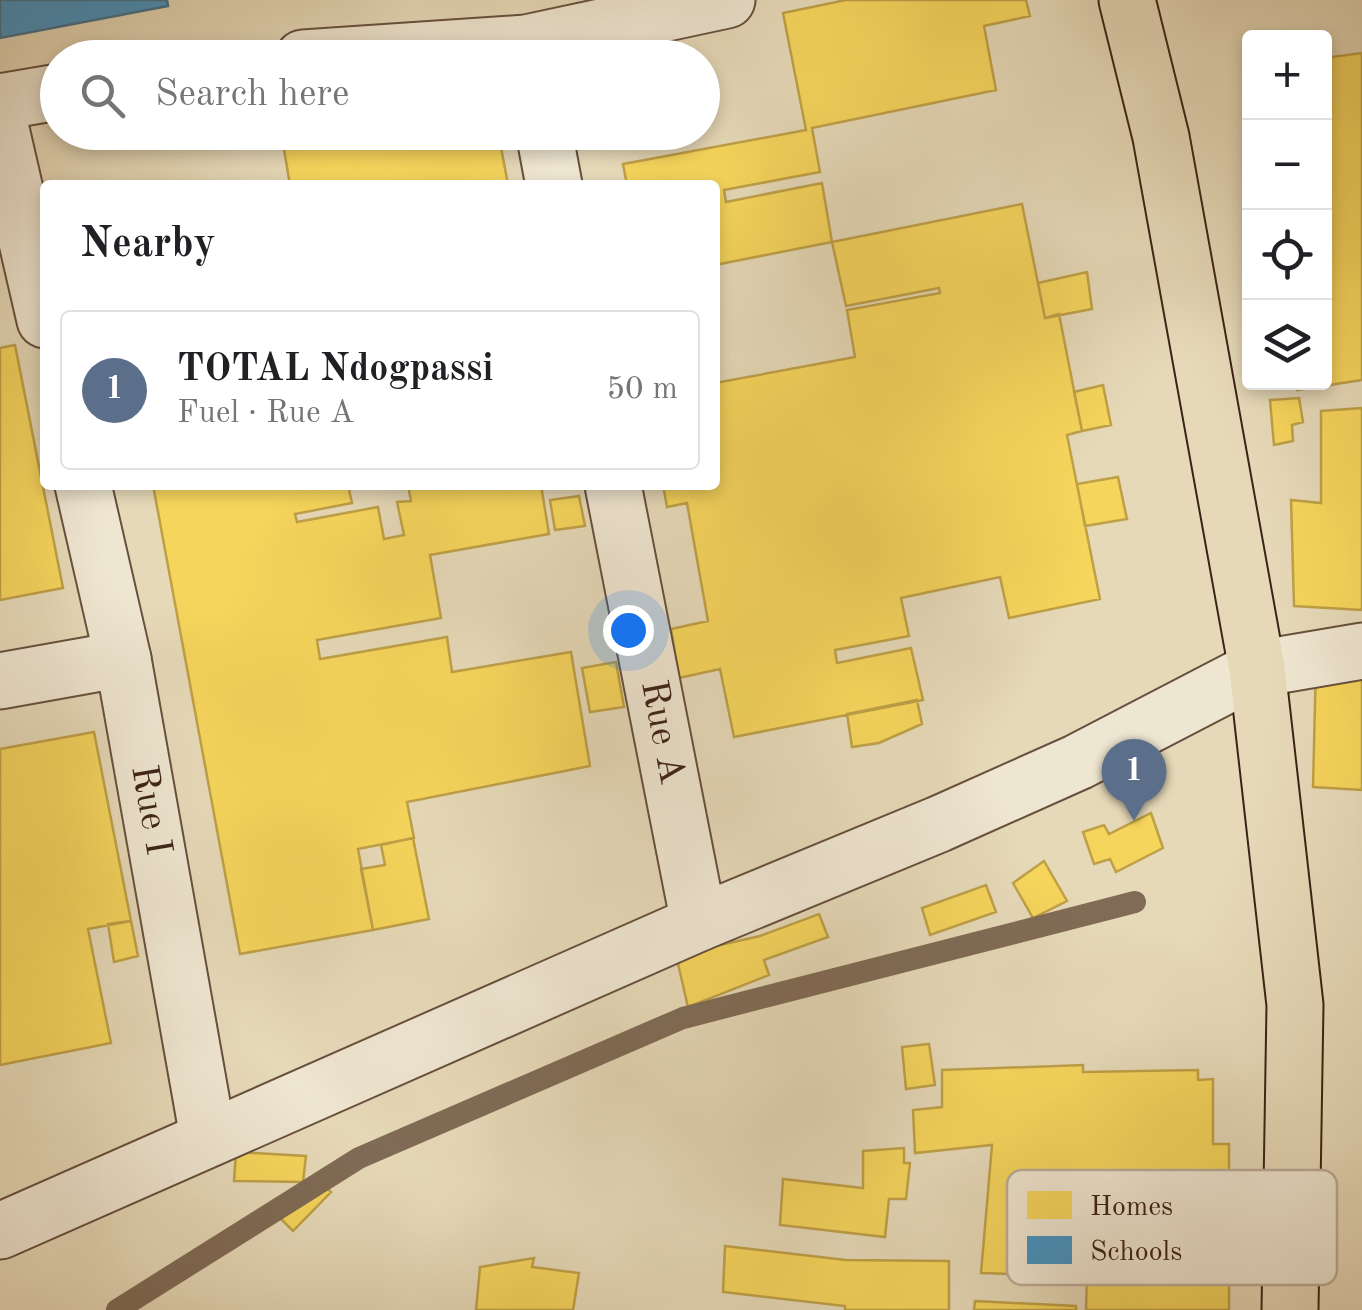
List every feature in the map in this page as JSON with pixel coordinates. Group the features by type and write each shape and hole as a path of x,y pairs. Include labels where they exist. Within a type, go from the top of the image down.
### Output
{"main road":[{"path":"1126,0 1161,138 1257,669 1295,1005 1292,1170"},
{"path":"1290,1285 1290,1310"}],"street":[{"path":"462,40 727,0"},
{"path":"0,102 40,95"},
{"path":"0,125 40,298"},
{"path":"547,150 553,180"},
{"name":"Rue I","path":"84,490 123,658 208,1138"},
{"name":"Rue A","path":"614,490 699,924"},
{"path":"0,1231 1078,762 1257,669 1362,651"},
{"path":"0,681 123,658"}],"building: Homes":[{"path":"846,0 1026,0 1030,16 984,26 996,90 812,128 820,172 724,190 726,202 822,183 832,242 720,264 720,180 626,180 623,164 698,150 720,150 720,146 806,130 783,13"},
{"path":"1362,53 1362,380 1332,385 1332,120 1332,57"},
{"path":"284,150 501,150 507,180 289,180"},
{"path":"1022,204 1045,318 1059,314 1082,431 1067,435 1100,599 1009,618 1000,577 901,598 909,636 835,650 837,663 911,648 923,700 734,737 720,669 679,678 671,629 708,621 687,503 667,507 664,490 720,490 720,382 855,357 847,310 940,293 939,288 846,306 832,242"},
{"path":"1087,272 1092,309 1045,318 1038,283"},
{"path":"15,345 40,472 40,490 44,490 63,588 0,600 0,348"},
{"path":"1103,385 1111,425 1082,431 1074,392"},
{"path":"1299,398 1303,422 1292,425 1293,441 1274,445 1270,400"},
{"path":"1362,408 1362,610 1294,606 1291,500 1321,503 1321,411"},
{"path":"1118,477 1127,519 1085,526 1077,484"},
{"path":"154,490 349,490 352,503 295,514 297,522 378,507 384,539 404,535 397,502 411,501 409,490 542,490 549,534 430,555 441,618 317,640 320,659 447,637 452,672 571,652 590,766 407,802 414,838 358,849 373,930 240,954"},
{"path":"579,496 585,526 555,530 550,500"},
{"path":"616,662 624,707 590,712 582,668"},
{"path":"1316,664 1362,673 1362,790 1313,787"},
{"path":"917,700 922,724 879,743 852,747 847,714"},
{"path":"94,732 131,921 88,929 111,1043 0,1065 0,749"},
{"path":"1151,813 1163,848 1116,872 1110,859 1094,864 1083,832 1104,825 1109,834"},
{"path":"413,838 429,919 373,930 361,869 385,865 381,845"},
{"path":"1044,861 1067,901 1033,918 1013,883"},
{"path":"986,885 996,912 930,935 922,908"},
{"path":"819,914 828,937 764,960 769,975 688,1007 676,955 760,936"},
{"path":"131,921 138,956 114,962 108,924"},
{"path":"929,1044 935,1085 906,1089 902,1047"},
{"path":"1083,1065 1083,1072 1198,1070 1198,1080 1213,1079 1213,1144 1229,1144 1229,1170 1007,1170 1007,1274 981,1273 992,1145 915,1153 913,1110 942,1107 942,1070"},
{"path":"904,1148 904,1163 910,1163 906,1199 889,1199 885,1237 780,1225 783,1179 863,1188 863,1151"},
{"path":"236,1152 306,1156 303,1182 234,1181"},
{"path":"314,1176 331,1192 293,1231 276,1214"},
{"path":"725,1246 846,1260 949,1261 949,1310 845,1310 845,1306 723,1292"},
{"path":"534,1258 532,1267 579,1273 573,1310 476,1310 480,1267"},
{"path":"1087,1285 1229,1285 1229,1310 1086,1310"},
{"path":"975,1301 1076,1306 1076,1310 974,1310"}],"building: Schools":[{"path":"0,0 167,0 168,6 0,38"}],"waterway":[{"path":"117,1310 359,1158 683,1018 1135,902"}],"place":[{"name":"TOTAL Ndogpassi","path":"1134,821"}]}
